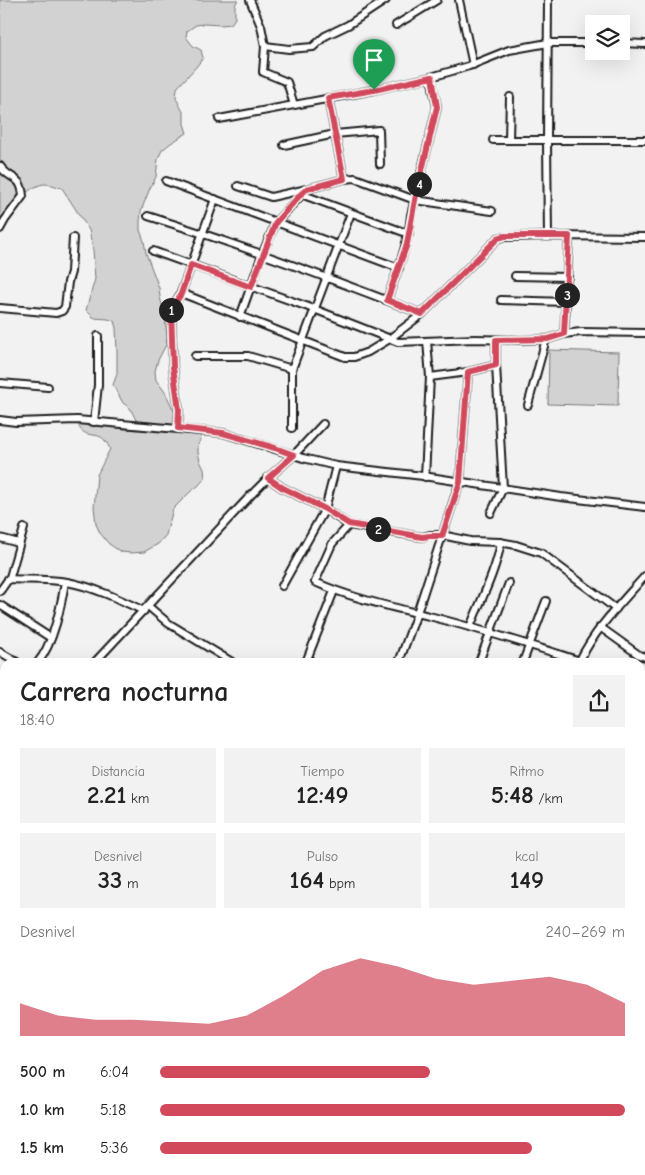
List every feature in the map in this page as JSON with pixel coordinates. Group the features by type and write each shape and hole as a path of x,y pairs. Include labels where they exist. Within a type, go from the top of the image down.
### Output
{"street":[{"path":"250,0 261,26 265,46 263,72 287,82 294,105"},
{"path":"265,46 289,49 313,47 325,36 348,25 386,0"},
{"path":"396,25 437,0"},
{"path":"459,0 473,64"},
{"path":"548,0 548,236"},
{"path":"219,119 374,90 432,77 509,50 548,43 585,43"},
{"path":"630,44 645,44"},
{"path":"387,300 409,234 437,107 432,77"},
{"path":"509,140 510,97"},
{"path":"328,98 344,179"},
{"path":"284,145 335,134 379,130 380,164"},
{"path":"492,140 645,140"},
{"path":"0,166 6,174 19,181 22,185 23,196 0,229"},
{"path":"238,186 271,197 354,178 415,200 492,211"},
{"path":"166,181 399,268"},
{"path":"240,317 262,254 276,222 307,189"},
{"path":"301,194 409,234"},
{"path":"178,428 179,410 173,367 171,310 181,294 215,199"},
{"path":"292,428 292,369 351,213"},
{"path":"148,216 327,277 422,314"},
{"path":"181,294 345,357 354,356 368,352 422,314 498,238 505,236 645,237"},
{"path":"564,334 569,236"},
{"path":"0,308 62,312 65,307 71,272 73,238"},
{"path":"153,251 314,309 398,342 546,339 564,334 598,332 645,333"},
{"path":"515,276 568,277"},
{"path":"501,300 566,302"},
{"path":"94,422 98,385 98,336"},
{"path":"528,405 546,339"},
{"path":"491,513 503,488 496,340"},
{"path":"425,477 430,377 427,341"},
{"path":"195,356 248,356 292,369"},
{"path":"430,377 468,372 496,365"},
{"path":"400,658 460,482 468,372"},
{"path":"0,383 48,387"},
{"path":"0,420 16,422 77,420 223,433 303,458 336,466 645,507"},
{"path":"100,658 268,478 294,455 323,424"},
{"path":"282,586 325,509 336,466"},
{"path":"268,478 349,524 422,537 442,536 470,541 516,544 540,553 616,610"},
{"path":"349,524 332,544 315,582 334,591 470,627 569,658"},
{"path":"0,591 8,579 24,528"},
{"path":"0,538 19,543"},
{"path":"470,627 492,573 501,542"},
{"path":"582,658 600,627 645,576"},
{"path":"8,579 66,582 105,593 146,608 225,658"},
{"path":"42,658 51,638 66,582"},
{"path":"481,658 509,584"},
{"path":"308,658 334,591"},
{"path":"524,658 546,600"},
{"path":"0,605 51,638"},
{"path":"600,627 645,658"}],"shaded area":[{"path":"0,0 238,0 235,5 235,18 231,24 196,25 187,31 186,37 193,46 201,50 203,58 177,88 176,98 184,114 184,124 187,133 162,150 158,159 156,177 141,211 140,230 159,288 167,337 166,345 158,360 155,371 156,380 165,392 175,413 173,425 137,422 130,408 123,403 113,385 117,374 116,328 114,321 94,318 86,310 95,279 93,250 89,230 62,188 46,184 34,188 14,204 0,222"},
{"path":"549,350 619,352 618,406 548,404"},
{"path":"77,422 126,429 202,434 198,452 205,478 173,509 166,535 158,544 144,552 121,552 109,544 100,533 96,524 94,507 97,475 110,449 100,436 85,433 80,429"}],"route":[{"path":"432,77 437,107 411,215 407,244 387,300 422,314 498,238 505,236 569,236 564,334 548,339 496,340 496,365 468,372 460,482 442,536 422,537 349,524 268,478 294,455 223,433 178,428 179,410 173,367 171,310 181,294 191,265 251,287 262,254 276,222 307,189 344,179 328,98 374,90 432,77"}]}
